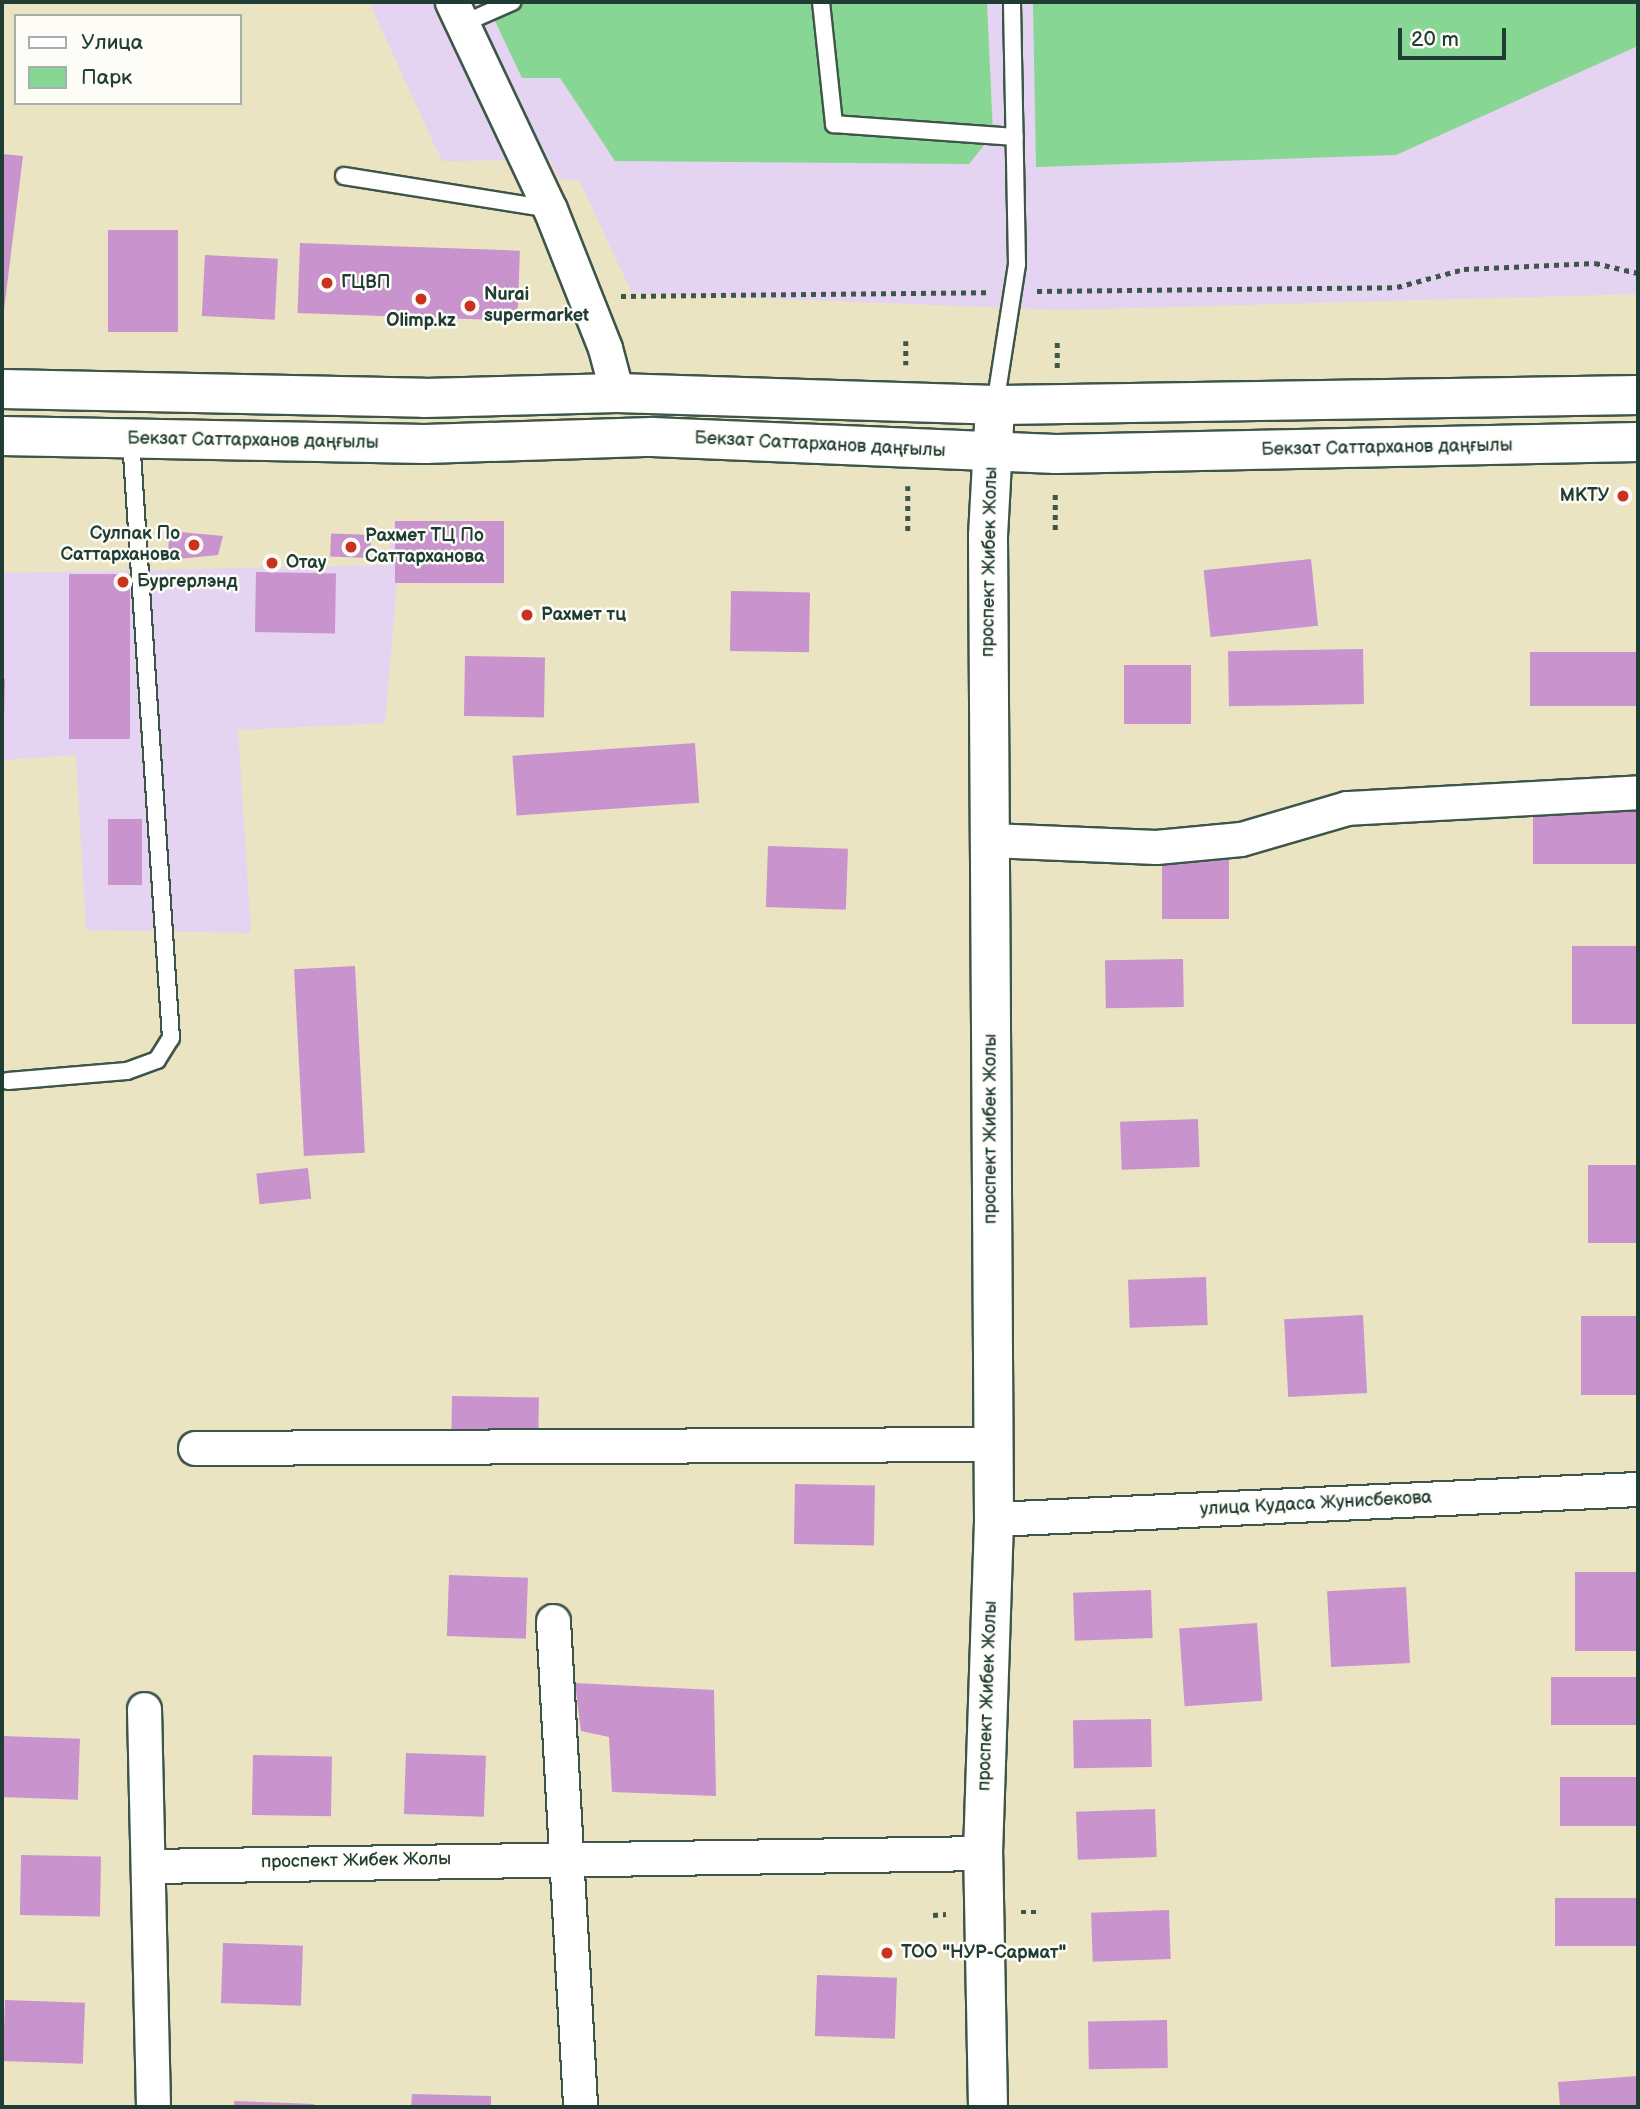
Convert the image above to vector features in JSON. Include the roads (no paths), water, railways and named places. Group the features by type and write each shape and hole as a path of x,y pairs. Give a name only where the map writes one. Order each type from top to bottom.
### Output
{"main road":[{"path":"2,389 425,398 617,393 995,405 1638,395"},
{"name":"проспект Жибек Жолы","path":"988,2107 983,1853 994,1519 990,840 992,453 995,405"},
{"name":"Бекзат Саттарханов даңғылы","path":"2,436 425,444 652,437 992,453 1148,454 1638,442"}],"street":[{"path":"457,13 550,209 617,393"},
{"path":"990,840 1156,847 1241,839 1348,808 1638,792"},
{"path":"195,1447 993,1444"},
{"name":"улица Кудаса Жунисбекова","path":"994,1519 1638,1489"},
{"path":"554,1621 580,2107"},
{"path":"144,1709 153,2107"},
{"name":"проспект Жибек Жолы","path":"148,1866 565,1856 983,1853"}],"lane":[{"path":"457,13 512,2"},
{"path":"821,2 834,124 1015,137"},
{"path":"995,405 1017,264 1012,2"},
{"path":"344,176 550,209"},
{"path":"8,1081 127,1072 157,1060 171,1038 131,438"}],"place":[{"name":"ГЦВП","path":"327,283"},
{"name":"Olimp.kz","path":"421,299"},
{"name":"Nurai supermarket","path":"470,306"},
{"name":"МКТУ","path":"1623,496"},
{"name":"Сулпак По Саттарханова","path":"194,545"},
{"name":"Рахмет ТЦ По Саттарханова","path":"351,547"},
{"name":"Отау","path":"272,563"},
{"name":"Бургерлэнд","path":"123,582"},
{"name":"Рахмет тц","path":"527,615"},
{"name":"ТОО \"НУР-Сармат\"","path":"887,1953"}]}
